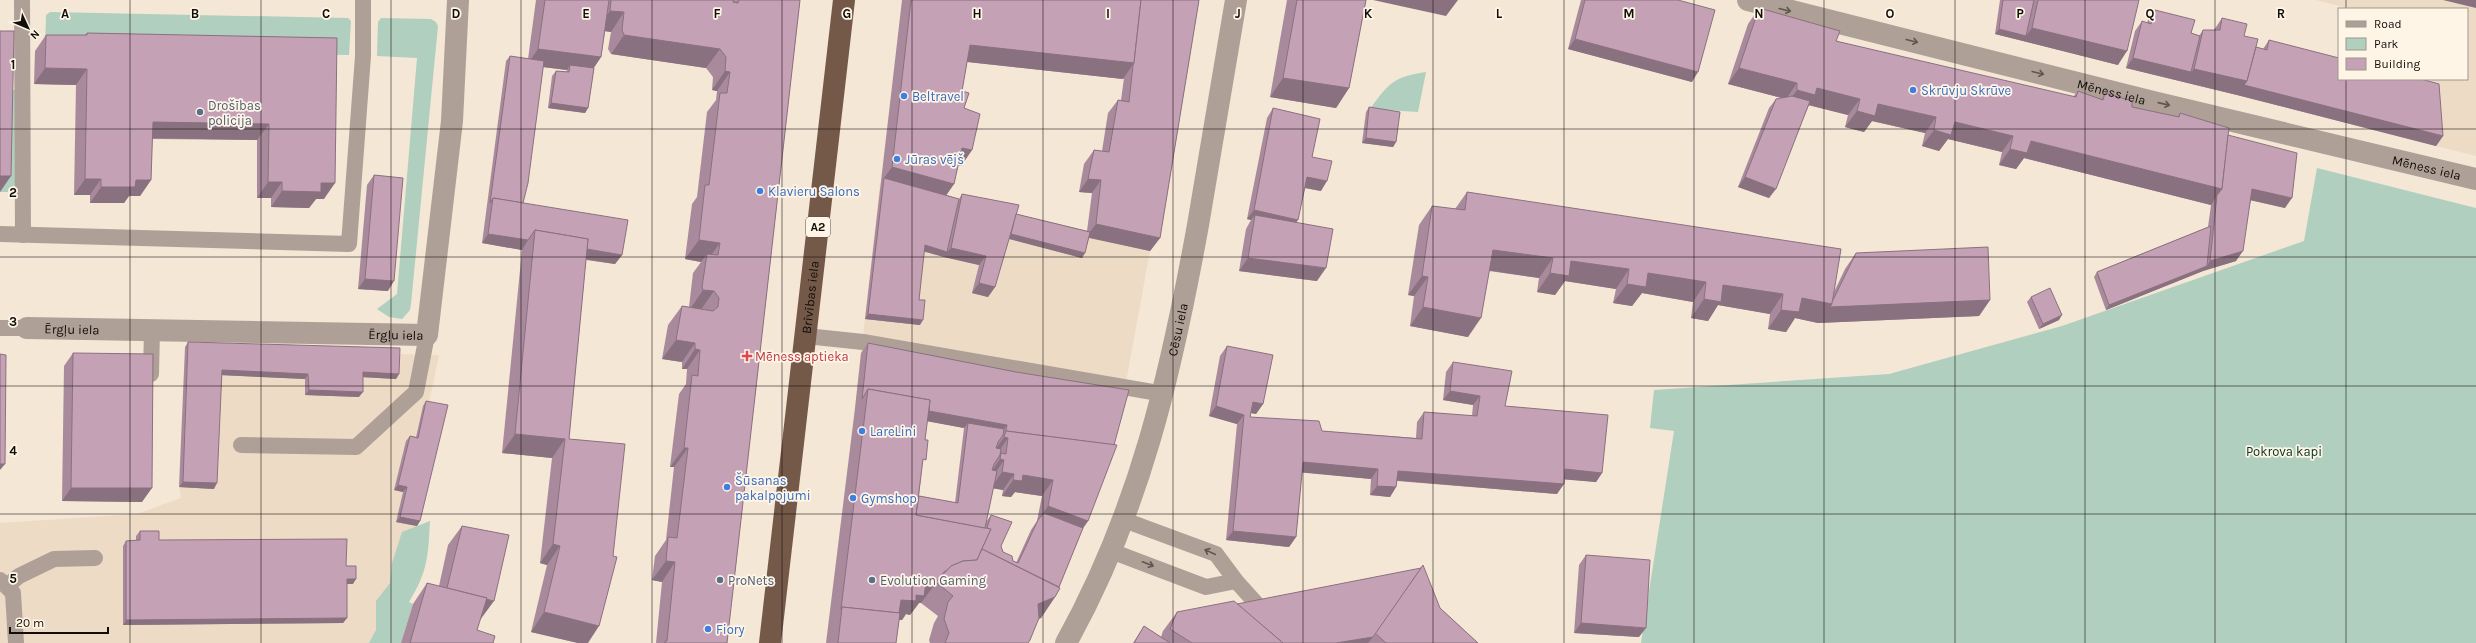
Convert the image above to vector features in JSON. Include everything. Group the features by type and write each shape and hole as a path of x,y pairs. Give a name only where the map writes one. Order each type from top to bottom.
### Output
{"highway":[{"name":"Brīvības iela","path":"770,643 844,0"}],"street":[{"name":"Ērgļu iela","path":"27,328 427,336 452,121 458,0"},
{"name":"Cēsu iela","path":"1066,643 1088,604 1124,520 1164,394 1178,335 1236,0"},
{"name":"Mēness iela","path":"1748,0 2153,102 2476,179"}],"lane":[{"path":"22,0 23,234"},
{"path":"0,234 349,244 363,56 363,0"},
{"path":"0,328 27,328"},
{"path":"151,393 152,330"},
{"path":"241,446 356,447 416,392 427,336"},
{"path":"806,336 862,342 1164,394"},
{"path":"1124,520 1216,554 1236,581 1264,612"},
{"path":"1111,551 1206,587 1236,581"},
{"path":"16,643 13,593 4,582 54,559 95,558"}],"shaded area":[{"path":"2316,0 2476,0 2476,156 2436,146 2432,93 2432,80 2468,80 2468,8 2347,8"},
{"path":"880,183 1086,237 1150,251 1125,388 1000,434 855,408"},
{"path":"396,354 439,355 428,407 423,407 414,443 394,490 403,492 396,522 417,526 380,643 0,643 0,523 137,514 181,498 179,487 213,488 218,375 305,379 305,395 359,397 360,377"}],"green space":[{"path":"50,12 348,18 351,21 349,55 45,51 46,15"},
{"path":"381,18 431,19 436,22 438,26 411,304 410,310 402,319 389,317 377,309 397,294 417,58 377,56 378,22"},
{"path":"1426,72 1418,112 1370,109 1387,87 1399,79"},
{"path":"2,90 16,90 17,183 8,192 0,192"},
{"name":"Pokrova kapi","path":"2317,168 2476,208 2476,643 1641,643 1674,431 1650,428 1654,390 1889,374 2062,326 2304,241"},
{"path":"430,521 426,563 420,581 409,602 413,604 401,643 369,643 376,630 376,601 390,583 392,563 402,532"}],"building":[{"path":"545,0 609,0 601,57 538,49"},
{"path":"611,0 733,0 733,2 738,3 739,0 800,0 727,643 665,643 665,641 667,641 675,562 666,561 668,537 677,538 688,448 684,448 692,375 698,376 700,350 695,349 695,343 676,340 682,306 713,311 718,307 719,298 714,291 703,290 702,287 707,254 718,255 720,243 699,240 705,185 709,185 720,93 727,93 730,72 725,71 726,57 720,49 624,35 622,30 624,12 610,11"},
{"path":"911,0 1141,0 1134,63 970,45 962,91 969,93 964,108 980,114 972,150 962,148 954,184 892,167"},
{"path":"1141,0 1199,0 1160,238 1096,224 1101,180 1088,179 1094,150 1109,152 1118,100 1129,102"},
{"path":"1297,0 1366,0 1349,88 1283,78"},
{"path":"1585,0 1678,0 1715,10 1698,72 1575,39"},
{"path":"2003,0 2034,0 2026,36 1999,29"},
{"path":"2038,0 2139,0 2127,51 2032,28"},
{"path":"1759,8 1840,31 1836,41 2076,97 2078,91 2103,100 2105,93 2132,101 2132,107 2179,117 2180,113 2229,128 2222,189 2031,141 2027,153 2010,149 2013,136 1955,122 1951,135 1934,130 1936,117 1878,104 1875,116 1857,111 1860,99 1817,88 1815,95 1797,90 1797,83 1739,68"},
{"path":"2155,10 2195,20 2191,33 2200,36 2191,72 2133,58 2142,21 2151,24"},
{"path":"2222,18 2247,24 2244,36 2258,39 2247,81 2194,69 2203,30 2220,30"},
{"path":"0,31 14,31 11,176 0,176"},
{"name":"Drošības policija","path":"87,33 337,38 335,183 321,183 321,192 282,191 282,182 268,182 269,124 153,122 151,180 136,180 135,187 101,187 101,179 85,179 87,69 45,68 46,35 87,35"},
{"path":"2269,40 2338,58 2338,80 2425,80 2439,84 2443,136 2244,85 2247,81 2256,47 2267,50"},
{"path":"510,56 544,61 528,183 523,203 493,198 490,203"},
{"path":"570,65 594,68 588,108 551,103 556,71 569,72"},
{"path":"1792,96 1810,101 1776,189 1745,177 1776,99"},
{"path":"1369,107 1400,112 1396,142 1366,138"},
{"path":"1273,108 1320,119 1312,157 1332,161 1327,181 1307,177 1298,220 1254,210"},
{"path":"2228,135 2297,153 2292,198 2252,189 2243,251 2210,261 2217,195 2222,189"},
{"path":"374,175 403,178 394,281 365,279"},
{"path":"884,178 959,199 947,252 925,245 919,300 925,300 923,320 868,314"},
{"path":"1467,192 1841,249 1832,304 1802,298 1799,312 1781,310 1783,294 1723,285 1721,302 1704,299 1706,282 1648,273 1646,287 1627,284 1629,269 1571,261 1569,276 1550,273 1553,258 1493,250 1481,318 1423,307 1428,277 1422,276 1432,206 1465,210"},
{"path":"962,194 1019,205 995,287 979,283 986,256 951,248"},
{"path":"493,198 628,220 622,255 587,249 588,239 535,230 528,240 488,234"},
{"path":"1016,214 1090,232 1085,253 1011,234"},
{"path":"1255,215 1333,229 1326,268 1248,258"},
{"path":"2211,226 2207,266 2109,305 2097,272"},
{"path":"535,230 588,239 569,439 625,444 613,556 617,557 599,626 544,612 560,546 553,544 565,439 515,434"},
{"path":"1988,247 1990,300 1830,307 1856,253"},
{"path":"2050,288 2062,315 2043,324 2031,297"},
{"path":"188,342 400,348 399,374 363,372 363,392 309,390 308,374 222,370 217,483 183,482"},
{"path":"868,343 1016,372 1129,390 1114,445 1006,431 1007,425 929,411 930,400 868,389 862,399"},
{"path":"1227,346 1273,355 1263,404 1253,402 1250,417 1319,421 1322,431 1422,439 1424,412 1477,416 1480,396 1450,391 1453,362 1512,371 1505,406 1608,415 1602,473 1565,469 1564,484 1398,471 1396,487 1377,486 1378,469 1303,462 1296,537 1233,531 1244,415 1216,406"},
{"path":"73,353 153,354 152,488 71,488"},
{"path":"0,354 6,355 5,464 0,464"},
{"path":"868,389 930,400 925,440 928,440 926,460 923,459 916,515 991,529 977,560 963,561 951,566 944,572 935,584 926,583 924,596 916,595 916,601 901,600 899,613 842,607 841,609"},
{"path":"426,401 448,405 420,521 400,517 407,487 398,485 410,436 418,438"},
{"path":"968,423 1004,429 1003,435 996,448 1001,449 1000,455 992,470 997,471 985,528 916,515 919,496 958,503"},
{"path":"1006,431 1117,445 1088,521 1048,506 1053,480 1023,475 1022,481 1013,480 1014,474 1002,472 1004,460 1000,459 1001,453 1006,454 1008,438 1004,437"},
{"path":"1044,513 1083,528 1059,587 982,549 981,551 991,529 987,528 991,515 1012,522 1001,546 1003,552 1012,556 1013,561 1018,563 1038,520"},
{"path":"462,526 509,535 494,601 447,588"},
{"path":"140,531 159,531 159,540 347,539 346,566 356,566 356,579 347,579 347,618 126,620 126,541 140,540"},
{"path":"982,549 1060,588 1055,597 1038,604 1039,618 1028,643 945,643 949,633 944,619 948,602 953,596 936,582 951,566 963,561 977,560"},
{"path":"1586,555 1650,560 1646,628 1581,623"},
{"path":"1423,565 1440,608 1478,643 1386,643 1375,633"},
{"path":"1421,568 1373,637 1336,643 1283,643 1237,604"},
{"path":"427,583 487,598 477,630 495,636 493,643 410,643"},
{"path":"1234,601 1283,643 1192,643 1170,629 1177,612"},
{"path":"842,607 900,613 896,643 838,643"},
{"path":"1144,626 1170,643 1134,643"}],"place":[{"name":"Skrūvju Skrūve","path":"1913,90"},
{"name":"Beltravel","path":"904,96"},
{"name":"Drošības policija","path":"200,112"},
{"name":"Jūras vējš","path":"897,159"},
{"name":"Klavieru Salons","path":"760,191"},
{"name":"Mēness aptieka","path":"747,356"},
{"name":"LareLini","path":"862,431"},
{"name":"Šūsanas pakalpojumi","path":"727,487"},
{"name":"Gymshop","path":"853,498"},
{"name":"ProNets","path":"720,580"},
{"name":"Evolution Gaming","path":"872,580"},
{"name":"Fiory","path":"708,629"}]}
